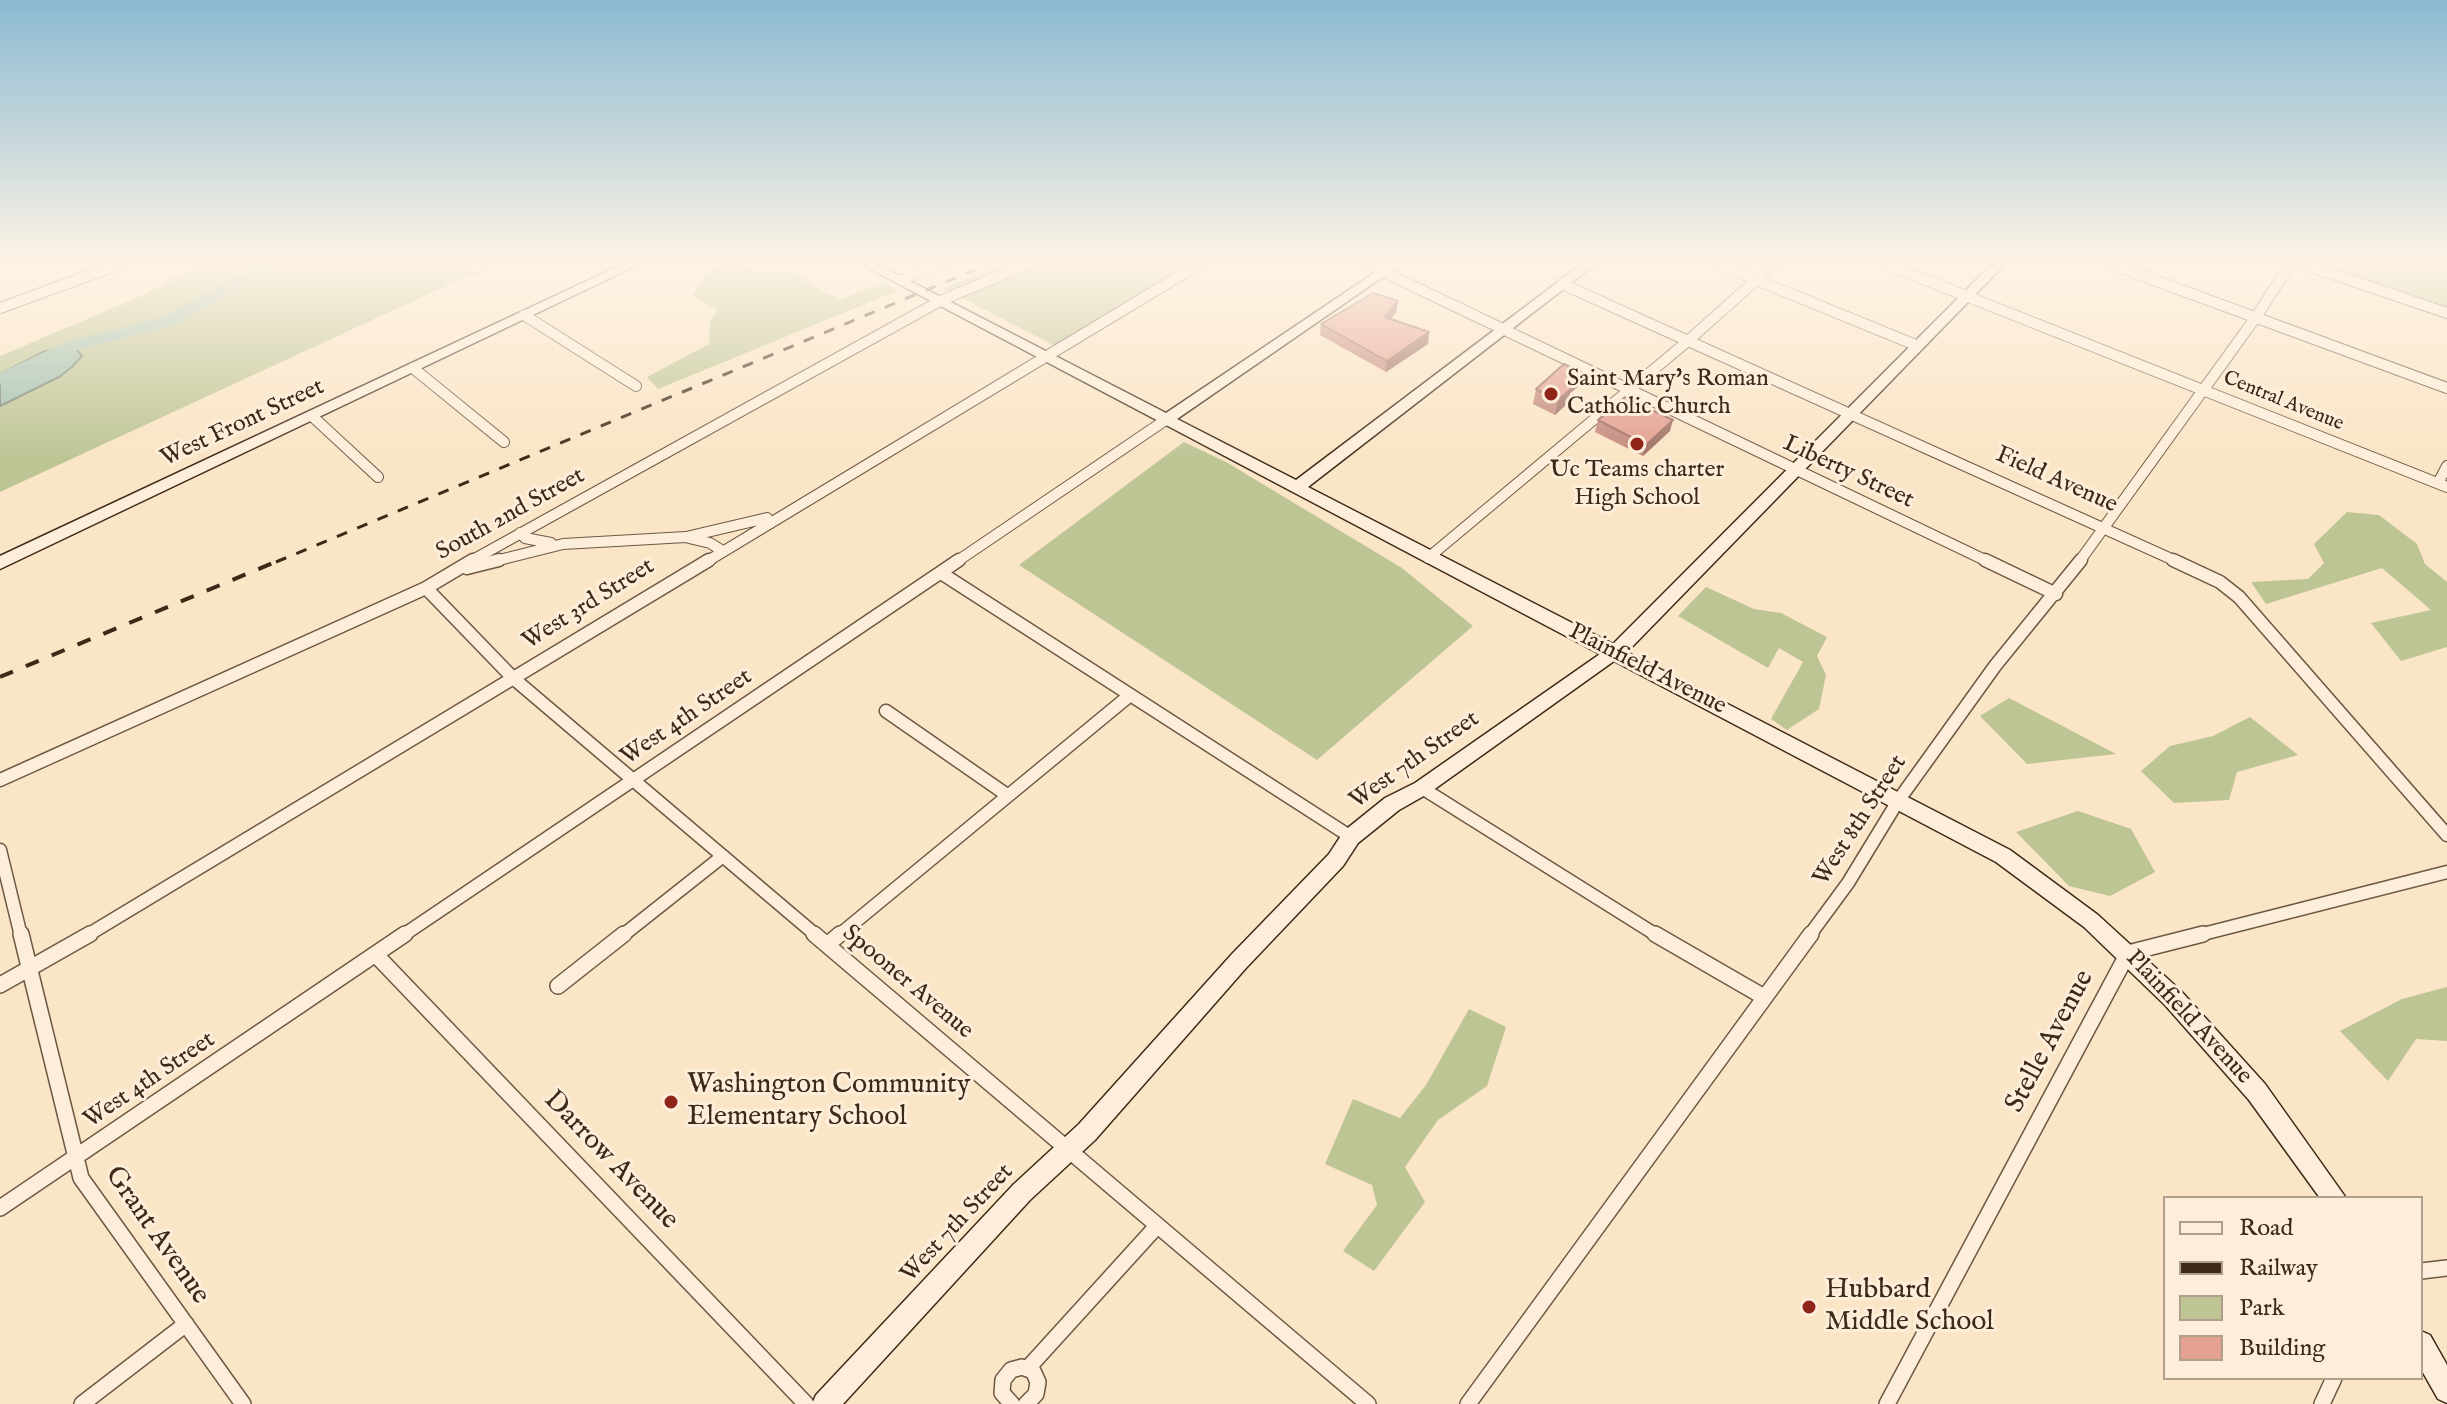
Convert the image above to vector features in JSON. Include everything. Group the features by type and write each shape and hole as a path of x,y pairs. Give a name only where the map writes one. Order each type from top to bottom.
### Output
{"street":[{"name":"West Front Street","path":"0,563 496,329"},
{"path":"545,329 636,386"},
{"name":"South 2nd Street","path":"0,780 426,588 890,329"},
{"name":"Plainfield Avenue","path":"993,329 2003,856 2128,953 2216,1043 2257,1092 2333,1196"},
{"name":"West 3rd Street","path":"0,985 30,970 776,516 1091,329"},
{"name":"West 4th Street","path":"0,1208 1300,329"},
{"name":"Liberty Street","path":"1502,329 2056,594"},
{"name":"Field Avenue","path":"1663,329 2104,527 2231,589 2447,835"},
{"path":"1428,558 1701,329"},
{"path":"1875,329 1918,346"},
{"name":"West 7th Street","path":"825,1404 1022,1192 1097,1121 1239,961 1336,860 1351,837 1392,804 1422,788 1613,652 1935,329"},
{"name":"Central Avenue","path":"2051,329 2442,485"},
{"name":"West 8th Street","path":"1468,1404 1848,883 1898,801 1995,666 2056,594 2248,329"},
{"path":"2287,329 2447,388"},
{"path":"1297,487 1505,330"},
{"path":"413,368 504,442"},
{"path":"312,416 378,477"},
{"path":"2442,485 2447,466"},
{"path":"520,533 535,541 563,544 686,537 776,516"},
{"path":"686,537 710,543 721,550"},
{"path":"452,572 563,544"},
{"path":"941,573 1351,837"},
{"name":"Spooner Avenue","path":"426,588 513,678 636,779 1368,1404"},
{"path":"827,945 1129,696"},
{"path":"886,711 1007,795"},
{"path":"1422,788 1661,938 1764,997"},
{"name":"Grant Avenue","path":"0,850 81,1178 243,1404"},
{"path":"558,986 723,856"},
{"path":"2128,953 2447,872"},
{"name":"Stelle Avenue","path":"1887,1404 2128,953"},
{"name":"Darrow Avenue","path":"376,955 806,1404"},
{"path":"1012,1404 1002,1393 1003,1380 1011,1370 1028,1368 1157,1226"},
{"path":"2423,1271 2447,1268"},
{"path":"82,1404 186,1324"},
{"path":"2423,1348 2447,1390"},
{"path":"1026,1404 1038,1388 1036,1376 1028,1368"},
{"path":"2322,1404 2333,1380"}],"green space":[{"path":"65,329 354,329 0,492 0,356"},
{"path":"710,329 805,329 658,389 647,377 709,344"},
{"path":"1021,329 1091,329 1059,348"},
{"path":"1184,442 1226,462 1402,568 1473,626 1317,760 1019,565"},
{"path":"2347,512 2379,515 2417,544 2425,564 2447,582 2447,647 2401,661 2371,623 2431,610 2382,568 2266,604 2251,582 2308,579 2324,563 2314,544"},
{"path":"1706,587 1754,609 1781,613 1827,637 1817,656 1826,675 1819,709 1787,730 1771,719 1803,662 1779,648 1768,668 1678,616"},
{"path":"2009,698 2116,754 2027,764 1980,716"},
{"path":"2250,717 2298,755 2237,772 2229,800 2174,803 2141,771 2170,746 2213,736"},
{"path":"2078,811 2131,829 2155,872 2110,896 2069,886 2016,832"},
{"path":"2447,987 2447,1041 2416,1039 2388,1081 2340,1031 2402,999"},
{"path":"1469,1009 1506,1027 1487,1086 1438,1120 1405,1167 1425,1202 1374,1271 1343,1251 1377,1205 1372,1185 1325,1164 1353,1099 1400,1118 1426,1085"}],"shaded area":[{"path":"77,350 82,356 72,367 59,377 0,406 0,374 45,351"}],"building":[{"path":"1329,329 1419,329 1429,332 1387,361"},
{"path":"1564,364 1581,372 1565,385 1572,388 1558,400 1536,389"},
{"path":"1625,397 1673,420 1646,445 1598,420"}],"waterway":[{"path":"0,380 72,346 140,329"}],"railway":[{"path":"276,562 834,329"},
{"path":"0,677 280,560"}],"place":[{"name":"Saint Mary's Roman Catholic Church","path":"1551,394"},
{"name":"Uc Teams charter High School","path":"1637,444"},
{"name":"Washington Community Elementary School","path":"671,1102"},
{"name":"Hubbard Middle School","path":"1809,1307"}]}
